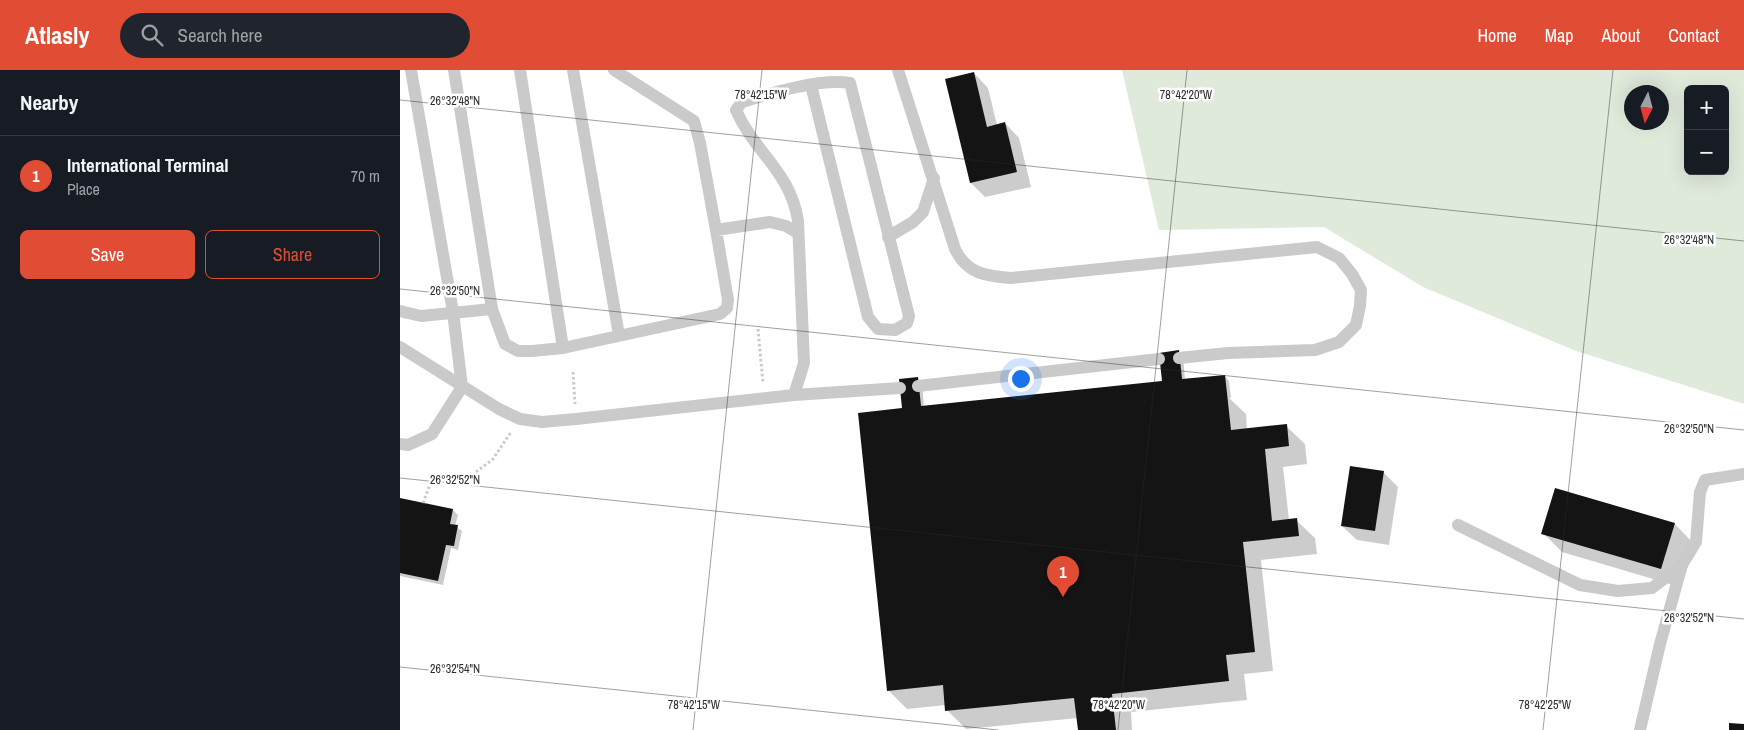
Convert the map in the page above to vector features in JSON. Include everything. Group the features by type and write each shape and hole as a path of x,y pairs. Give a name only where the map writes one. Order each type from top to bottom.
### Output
{"lane":[{"path":"400,444 408,445 432,434 462,387 453,312 411,70"},
{"path":"454,70 492,309 504,344 518,351 563,348 720,314 728,308 716,230 700,143 694,121 614,70"},
{"path":"520,70 563,348"},
{"path":"573,70 619,335"},
{"path":"898,70 934,178 955,249 961,261 973,270 990,277 1011,278 1317,247 1339,258 1352,274 1361,290 1356,325 1339,342 1315,350 1228,353 1179,358"},
{"path":"794,395 804,363 796,206 782,176 743,126 736,110 742,102 811,85 840,81 850,83 909,316 906,323 895,330 878,329 868,317 811,85"},
{"path":"888,237 913,222 923,212 934,178"},
{"path":"716,230 770,222 786,226 798,233"},
{"path":"400,311 421,316 492,309"},
{"path":"400,347 499,409 520,419 542,422 794,395 900,388"},
{"path":"918,386 1159,360"},
{"path":"1640,730 1660,644 1682,565 1696,542 1700,492 1706,480 1744,474"},
{"path":"1458,525 1580,586 1618,591 1652,588 1682,565"}],"path":[{"path":"758,328 764,399"},
{"path":"573,372 576,419"},
{"path":"423,503 432,482 467,479 493,459 520,419"}],"green space":[{"path":"1122,70 1744,70 1744,404 1576,351 1423,287 1324,227 1159,230"}],"building":[{"path":"974,72 987,127 1005,122 1017,172 970,183 945,79"},
{"path":"1179,350 1182,379 1225,375 1231,430 1287,424 1289,446 1265,449 1272,521 1297,518 1299,536 1243,542 1255,652 1226,655 1229,681 1112,694 1116,730 1078,730 1074,698 945,711 943,685 887,691 858,413 902,408 899,379 918,377 921,406 1162,381 1159,353"},
{"path":"1350,466 1384,471 1375,531 1341,526"},
{"path":"1555,488 1675,523 1661,569 1541,534"},
{"path":"400,498 453,509 450,524 458,525 454,546 446,545 438,581 400,573"},
{"path":"1729,723 1744,724 1744,730 1729,730"}],"place":[{"name":"International Terminal","path":"1063,597"}]}
